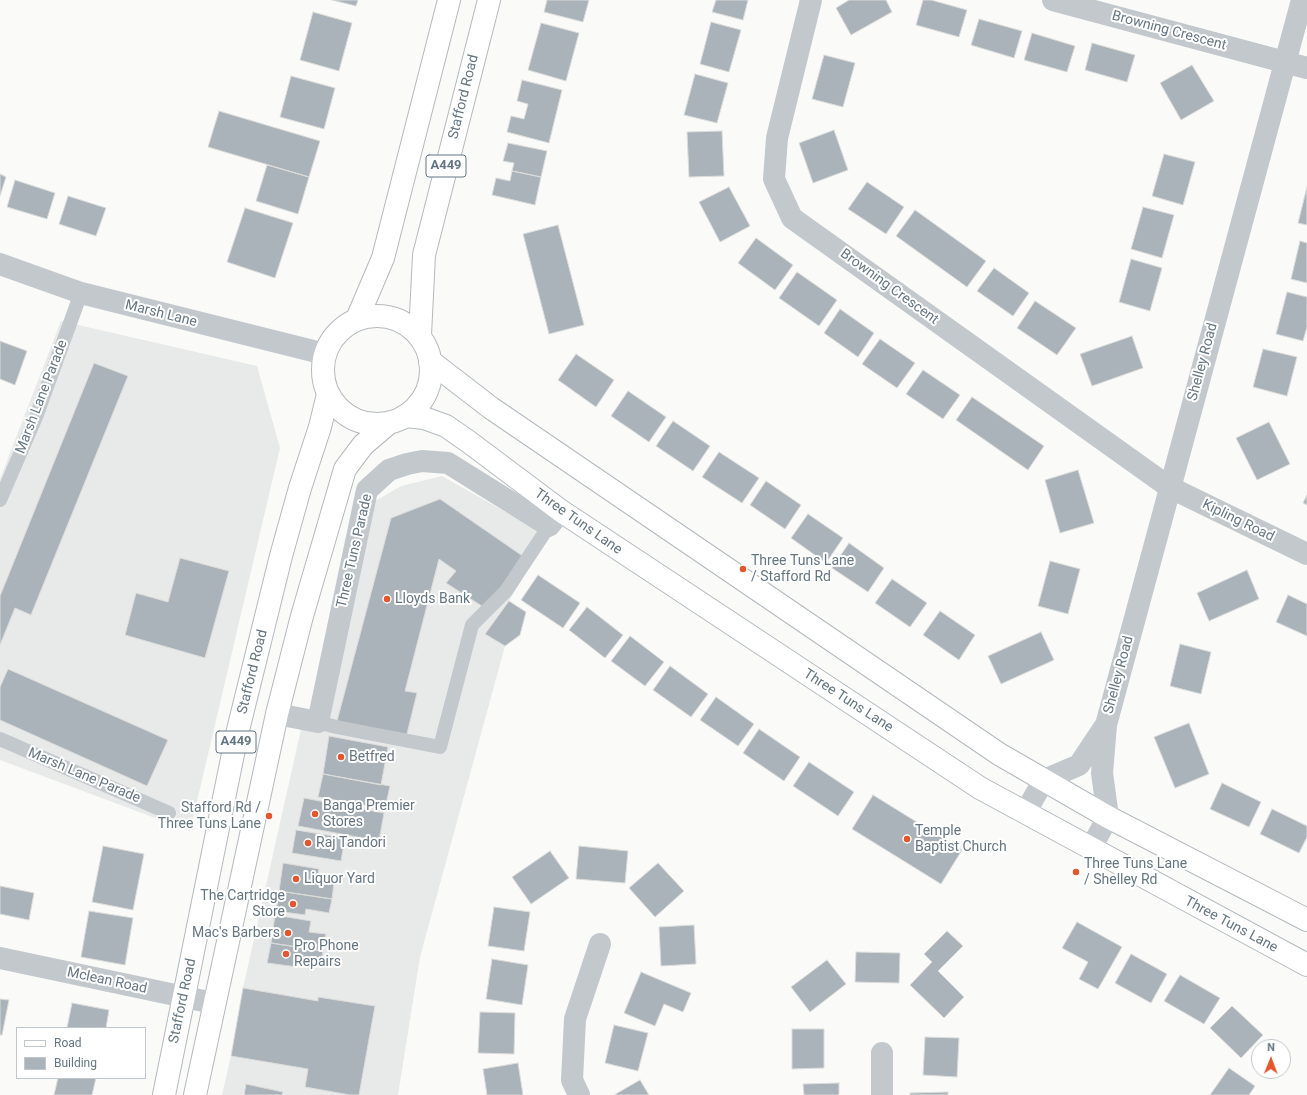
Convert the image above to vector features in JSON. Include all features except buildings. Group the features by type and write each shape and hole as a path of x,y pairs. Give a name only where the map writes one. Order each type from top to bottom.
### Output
{"main road":[{"name":"A449","path":"356,319 383,258 449,0"},
{"name":"Stafford Road","path":"420,335 424,255 489,0"},
{"name":"A449","path":"194,1095 277,714 302,616 345,469 363,446 418,404 426,389 430,375 430,361 426,346 420,335 411,326 388,317 376,316 356,319 341,329 333,339 325,354 323,380 328,394 339,409 353,420 370,423 397,419"},
{"path":"430,361 491,408 999,754 1108,817 1307,920"},
{"name":"Stafford Road","path":"164,1095 238,734 281,556 300,488 320,427 328,394"},
{"name":"Three Tuns Lane","path":"397,419 424,418 446,426 469,442 555,519 980,788 1307,965"}],"street":[{"name":"Browning Crescent","path":"811,0 777,138 774,179 792,218 1170,488"},
{"name":"Browning Crescent","path":"1053,0 1307,68"},
{"name":"Shelley Road","path":"1108,817 1102,773 1106,725 1302,0"},
{"name":"Marsh Lane","path":"0,264 80,294 325,354"},
{"name":"Three Tuns Parade","path":"318,722 367,490 389,470 422,461 448,463 555,519"},
{"name":"Kipling Road","path":"1170,488 1307,554"},
{"path":"277,714 318,722"},
{"name":"Shelley Road","path":"1044,780 1079,765 1106,725"},
{"path":"1025,813 1044,780"},
{"path":"1091,848 1108,817"},
{"path":"579,1095 572,1080 575,1019 600,944"},
{"name":"Mclean Road","path":"0,958 213,1003"},
{"path":"882,1053 882,1095"}],"lane":[{"name":"Marsh Lane Parade","path":"0,500 36,417 80,294"},
{"path":"318,722 440,748 472,625 506,591 555,519"},
{"name":"Marsh Lane Parade","path":"0,739 169,813"}],"shaded area":[{"path":"61,321 257,366 280,448 190,831 0,760 0,479"},
{"path":"442,476 548,536 509,601 485,634 505,646 420,957 398,1095 222,1095 231,1056 243,988 304,716 312,715 370,504 401,486"}],"place":[{"name":"Three Tuns Lane / Stafford Rd","path":"743,569"},
{"name":"Lloyds Bank","path":"387,599"},
{"name":"Betfred","path":"341,757"},
{"name":"Banga Premier Stores","path":"315,814"},
{"name":"Stafford Rd / Three Tuns Lane","path":"269,816"},
{"name":"Temple Baptist Church","path":"907,839"},
{"name":"Raj Tandori","path":"308,843"},
{"name":"Three Tuns Lane / Shelley Rd","path":"1076,872"},
{"name":"Liquor Yard","path":"296,879"},
{"name":"The Cartridge Store","path":"293,904"},
{"name":"Mac's Barbers","path":"288,933"},
{"name":"Pro Phone Repairs","path":"286,954"}]}
